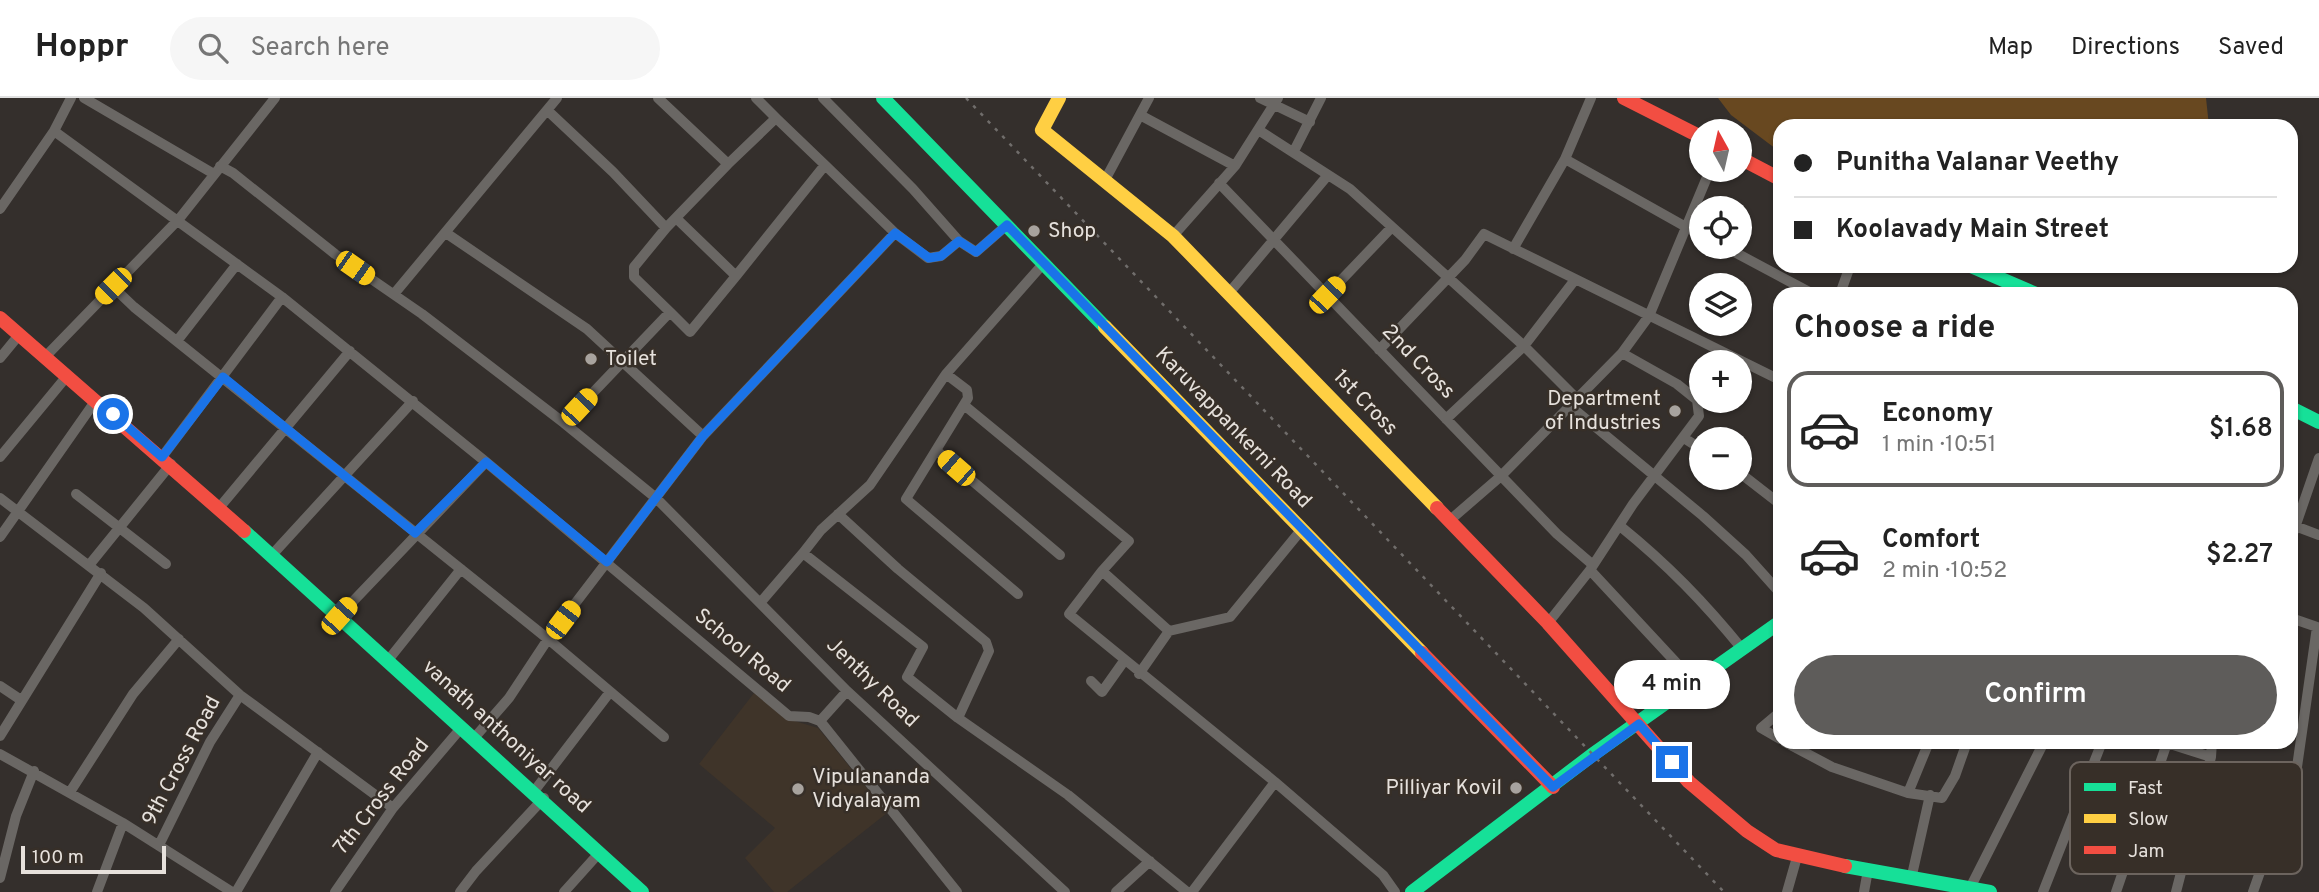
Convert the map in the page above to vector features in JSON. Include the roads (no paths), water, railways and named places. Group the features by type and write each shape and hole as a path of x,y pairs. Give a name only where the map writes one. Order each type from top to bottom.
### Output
{"street":[{"path":"0,209 54,131 71,98"},
{"name":"Jenthy Road","path":"84,98 217,170 394,295 564,423 656,498 847,691 1065,892"},
{"path":"45,357 179,219 275,98"},
{"path":"394,295 557,98"},
{"path":"658,98 728,163"},
{"path":"756,98 895,233 929,258 941,256 959,241"},
{"path":"823,98 913,188 959,241 976,252 1007,225"},
{"name":"Karuvappankerni Road","path":"883,98 1553,787"},
{"name":"1st Cross","path":"1059,98 1042,130 1173,236 1548,623 1689,782 1746,831 1776,850 1797,856 1868,870 1912,875 1937,887 1970,888 1990,892"},
{"path":"1105,180 1149,98"},
{"path":"1260,98 1276,101 1310,122"},
{"path":"1294,151 1321,98"},
{"path":"1513,249 1565,159 1591,98"},
{"path":"1624,98 1689,131"},
{"path":"1173,236 1235,166 1276,101"},
{"path":"547,110 571,136 613,172 666,228"},
{"path":"1140,115 1235,166"},
{"path":"776,118 728,163 666,228 635,267 634,277 690,332 825,165"},
{"name":"School Road","path":"54,131 179,219 413,401 789,716 809,717 820,721"},
{"path":"1259,131 1350,189 1524,346 1572,402 1746,555 1773,585"},
{"path":"1565,159 1687,225"},
{"path":"1752,164 1773,175"},
{"path":"1229,293 1328,175"},
{"path":"1449,521 1501,476 1622,353 1649,316 1705,182"},
{"name":"2nd Cross","path":"1219,183 1557,534 1592,567 1695,683"},
{"path":"676,218 736,276"},
{"path":"1327,295 1392,227"},
{"path":"446,233 587,329 703,436"},
{"path":"475,737 509,698 548,639 703,436 895,233"},
{"path":"1379,350 1484,234 1574,281 1773,377"},
{"path":"1747,259 1773,273"},
{"path":"177,341 237,264"},
{"path":"760,603 821,530 870,485 946,374 1043,264"},
{"path":"1774,273 1800,287"},
{"path":"1987,273 2020,287"},
{"path":"1446,419 1524,346 1574,281"},
{"path":"113,286 177,341 548,639 664,737"},
{"path":"90,565 282,297"},
{"path":"564,423 670,312"},
{"name":"vanath anthoniyar road","path":"0,318 389,659 539,794 642,892"},
{"path":"0,358 19,335"},
{"path":"219,508 350,351"},
{"path":"1548,623 1592,567 1699,416 1697,400 1677,384 1622,353"},
{"path":"946,374 967,390 968,398 906,499 1018,593"},
{"path":"0,457 67,376"},
{"path":"0,537 96,400"},
{"path":"271,556 413,401"},
{"path":"964,405 1129,541 1069,614 1139,674 1275,782 1383,875 1395,892"},
{"path":"2298,412 2319,422"},
{"path":"1684,438 1689,441"},
{"path":"937,452 1060,555"},
{"path":"2298,518 2319,458"},
{"path":"339,616 415,533 486,462"},
{"path":"1752,482 1773,499"},
{"path":"76,494 166,564"},
{"path":"0,498 101,573 240,695 393,808"},
{"path":"838,514 898,569 986,642 989,651 958,718"},
{"path":"1620,526 1668,565 1706,604 1742,650"},
{"path":"2298,527 2319,536"},
{"path":"1139,674 1169,631 1230,617 1302,529"},
{"path":"803,553 923,647 907,677 958,718 1069,795 1187,892"},
{"path":"389,659 461,569"},
{"path":"1102,571 1169,631"},
{"path":"0,736 101,573"},
{"path":"2298,620 2317,627 2298,762"},
{"path":"1412,892 1773,627"},
{"path":"70,792 133,694 179,639"},
{"path":"1091,681 1102,692 1124,661"},
{"path":"0,686 21,700"},
{"path":"847,691 820,721 957,892"},
{"path":"460,892 539,794 610,692"},
{"name":"9th Cross Road","path":"159,845 210,742 240,695"},
{"path":"1773,718 1761,728 1773,735"},
{"name":"7th Cross Road","path":"335,892 393,808 463,727"},
{"path":"1798,749 1832,767 1908,793 1942,798 1955,776 1965,749"},
{"path":"1908,793 1927,749"},
{"path":"1970,888 2040,749"},
{"path":"2186,749 2211,757"},
{"path":"2210,762 2212,749"},
{"path":"0,754 123,823 199,874 234,892 318,752"},
{"path":"0,878 16,816 34,771"},
{"path":"1192,892 1275,782"},
{"path":"1912,875 1930,795"},
{"path":"97,892 123,823"},
{"path":"2043,892 2070,823"},
{"path":"564,892 600,852"},
{"path":"1787,892 1797,856"},
{"path":"1116,892 1150,861"},
{"path":"1864,892 1868,870"},
{"path":"2116,892 2122,874"},
{"path":"2176,892 2181,874"},
{"path":"2253,892 2259,874"}],"railway":[{"path":"966,98 1724,892"}],"place":[{"name":"Shop","path":"1034,231"},
{"name":"Toilet","path":"591,359"},
{"name":"Department of Industries","path":"1675,411"},
{"name":"Pilliyar Kovil","path":"1516,788"},
{"name":"Vipulananda Vidyalayam","path":"798,789"}]}
